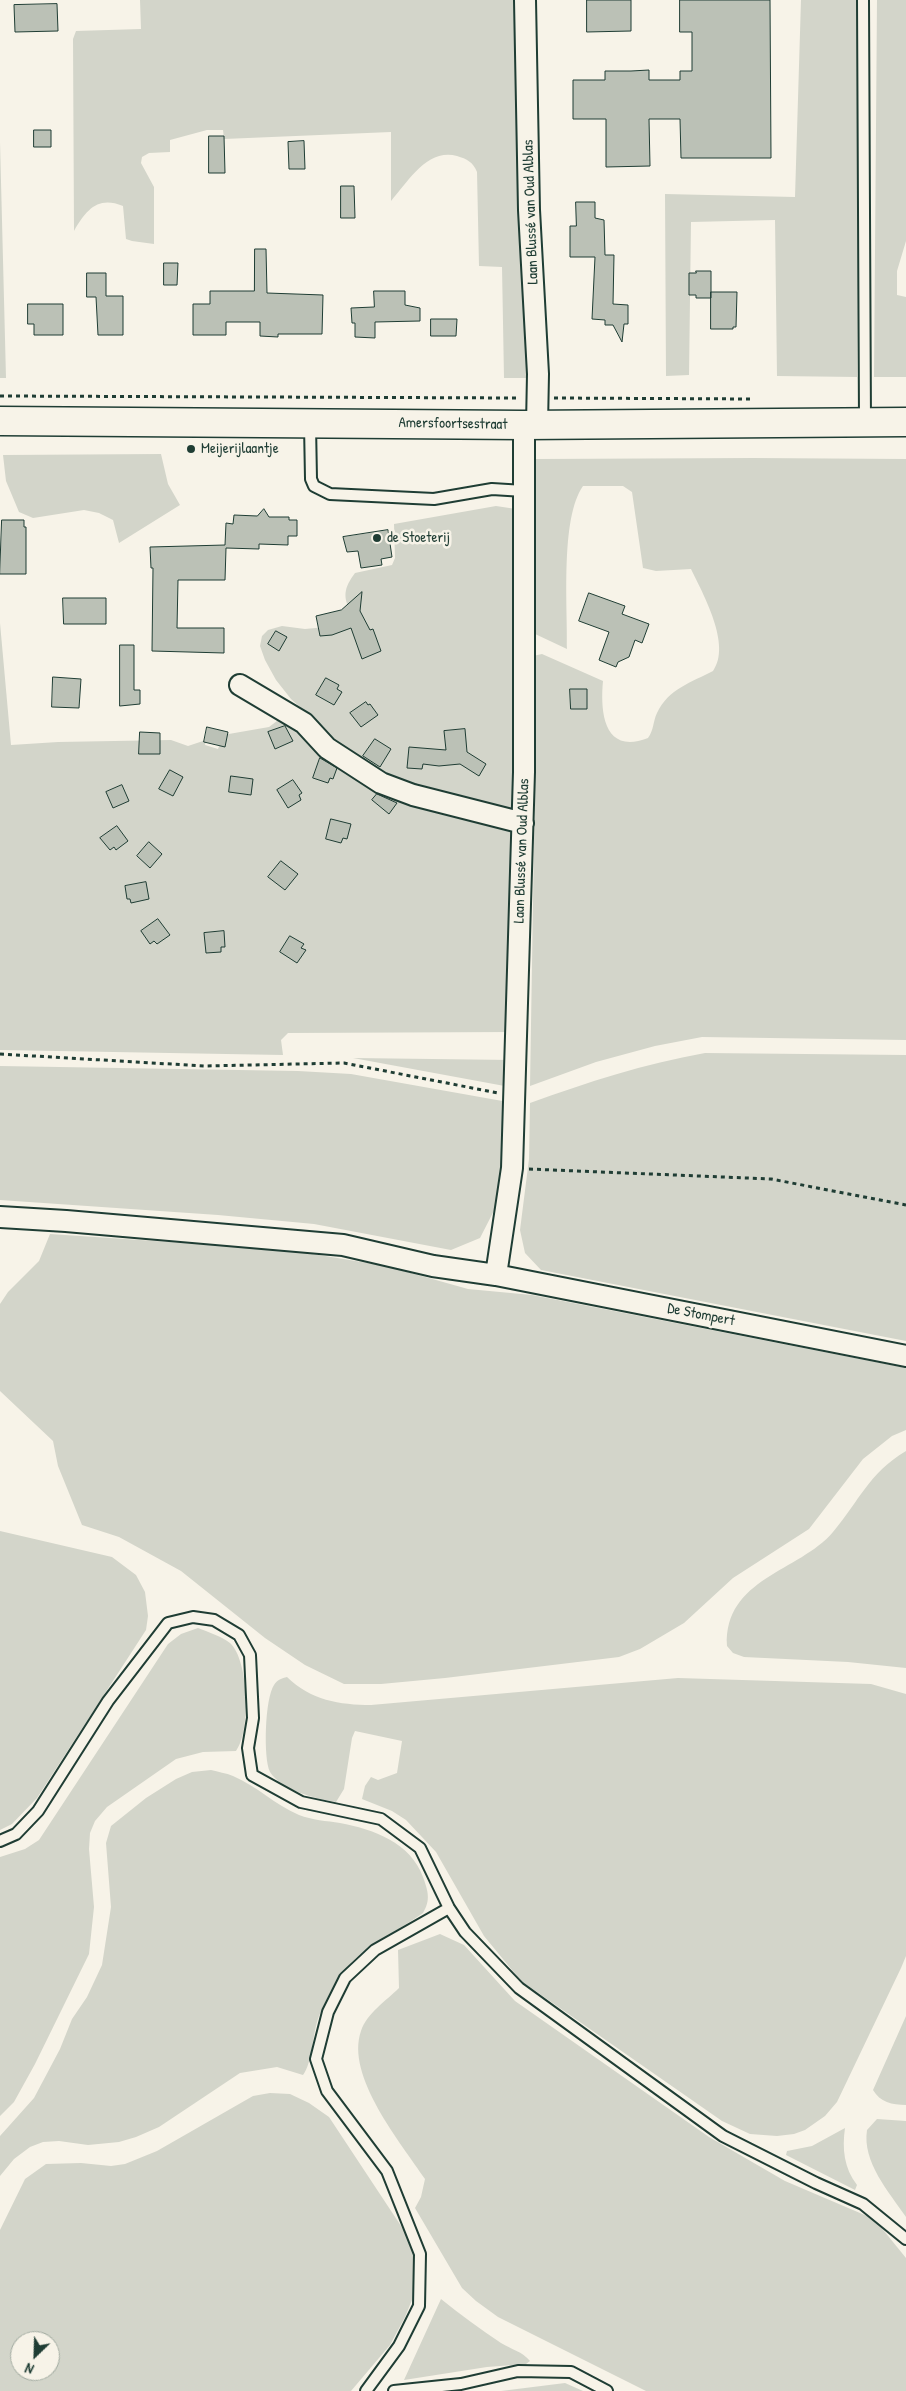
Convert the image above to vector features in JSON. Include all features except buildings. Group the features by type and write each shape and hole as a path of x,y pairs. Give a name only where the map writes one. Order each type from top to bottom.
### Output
{"main road":[{"name":"Amersfoortsestraat","path":"0,421 531,425 906,422"}],"street":[{"name":"Laan Blussé van Oud Alblas","path":"496,1275 512,1168 523,823 524,491 531,425 538,398 529,210 525,0"},
{"path":"240,685 304,723 328,748 380,783 413,795 523,823"},
{"name":"De Stompert","path":"0,1217 343,1245 433,1266 496,1275 906,1356"}],"lane":[{"path":"863,0 865,421"},
{"path":"310,422 311,479 314,486 330,494 434,499 492,489 524,491"},
{"path":"0,1841 16,1834 38,1811 108,1701 168,1623 193,1617 214,1620 239,1635 250,1655 253,1718 248,1748 252,1775 301,1802 381,1819 420,1848 449,1908 465,1932 520,1988 723,2136 863,2204 906,2239"},
{"path":"366,2391 399,2346 419,2306 420,2254 387,2171 327,2091 316,2059 328,2012 345,1978 375,1950 449,1908"},
{"path":"394,2391 461,2384 518,2371 571,2372 607,2391"}],"path":[{"name":"Amersfoortsestraat","path":"0,396 757,399"},
{"path":"0,1054 204,1066 344,1063 513,1096"},
{"path":"512,1168 771,1179 906,1205"}],"shaded area":[{"path":"140,0 521,0 530,378 504,378 502,267 479,266 477,172 474,166 464,158 457,156 446,155 436,157 419,168 391,201 391,132 224,139 223,130 207,130 170,140 170,152 149,153 142,157 141,163 154,187 154,244 126,239 123,206 114,203 94,206 84,216 74,231 73,39 76,31 141,29"},
{"path":"801,0 861,0 857,377 777,376 775,220 691,222 689,375 666,376 665,194 795,197"},
{"path":"877,0 906,0 906,241 897,271 897,295 906,297 906,377 874,377"},
{"path":"0,142 6,378 0,378"},
{"path":"161,454 168,484 180,505 119,543 113,520 99,513 84,510 33,518 19,512 6,481 3,455"},
{"path":"536,459 906,459 906,1040 702,1037 655,1046 596,1062 530,1086 535,779 533,656 542,654 603,681 604,718 608,728 614,736 622,741 633,742 648,738 657,713 667,698 681,687 713,671 718,660 719,648 714,620 691,569 656,571 643,568 632,492 623,486 583,486 576,501 568,541 566,588 567,649 533,633"},
{"path":"496,506 516,509 516,812 410,788 337,747 311,717 291,699 276,680 260,646 262,636 268,630 282,626 305,629 326,627 352,614 346,598 348,583 355,573 392,565 395,558 394,524"},
{"path":"0,623 11,745 58,742 171,740 188,746 206,740 205,745 218,749 223,735 269,727 277,721 286,722 340,766 516,825 513,1032 288,1033 281,1040 283,1055 0,1050"},
{"path":"705,1053 906,1055 906,1341 541,1270 525,1253 520,1230 529,1159 530,1103 616,1074 660,1062"},
{"path":"353,1058 512,1060 510,1087"},
{"path":"0,1066 298,1071 351,1074 508,1102 503,1193 480,1238 451,1250 314,1224 218,1215 0,1200"},
{"path":"50,1234 275,1249 313,1254 386,1266 468,1289 532,1295 906,1368 906,1430 892,1436 863,1459 809,1529 733,1578 684,1623 640,1649 619,1657 445,1678 381,1684 344,1684 305,1665 265,1638 181,1571 119,1537 82,1525 58,1466 53,1441 0,1391 0,1304 8,1292 39,1261"},
{"path":"906,1451 906,1668 848,1662 744,1657 733,1653 727,1646 729,1623 738,1605 750,1591 766,1578 819,1546 833,1532 873,1478"},
{"path":"0,1531 112,1557 136,1575 145,1592 148,1616 146,1630 37,1798 12,1824 0,1830"},
{"path":"198,1628 230,1643 241,1664 246,1696 246,1713 241,1742 236,1751 203,1752 176,1759 107,1807 95,1821 90,1833 89,1849 94,1907 89,1954 35,2064 14,2102 0,2116 0,1857 25,1849 39,1840 168,1644 181,1634"},
{"path":"287,1677 305,1691 326,1700 359,1705 678,1678 871,1684 906,1694 906,1956 837,2102 825,2116 805,2130 794,2134 777,2136 750,2134 722,2121 521,1981 484,1936 436,1852 406,1820 392,1811 362,1799 365,1786 371,1777 378,1780 397,1773 402,1741 355,1731 352,1738 344,1789 336,1802 319,1799 290,1789 270,1772 266,1754 269,1702 275,1683"},
{"path":"211,1770 242,1780 299,1815 365,1829 400,1847 410,1855 423,1877 428,1900 426,1908 423,1913 364,1952 344,1971 330,1993 319,2016 309,2063 303,2075 277,2067 240,2073 159,2127 136,2137 119,2142 88,2145 59,2141 43,2142 30,2147 14,2159 0,2176 0,2136 34,2098 60,2049 72,2019 87,1997 102,1965 111,1907 106,1843 111,1826 146,1798 176,1779 192,1772"},
{"path":"440,1934 464,1945 515,2001 709,2137 785,2181 867,2216 880,2226 906,2258 906,2391 646,2391 498,2317 462,2288 415,2208 421,2197 425,2179 378,2108 361,2068 358,2049 361,2031 368,2019 399,1988 398,1950"},
{"path":"906,2016 906,2105 887,2102 873,2090"},
{"path":"270,2093 290,2094 309,2103 329,2117 405,2232 416,2254 419,2268 414,2295 390,2345 351,2391 0,2391 0,2230 25,2179 46,2164 81,2163 111,2166 125,2164 157,2151 253,2096"},
{"path":"877,2119 906,2121 906,2217 878,2176 869,2154 867,2130"},
{"path":"845,2128 845,2158 849,2172 857,2185 855,2190 786,2155 787,2151 812,2146"},
{"path":"441,2299 501,2343 524,2355 530,2361 526,2364 487,2367 404,2380"},
{"path":"565,2383 583,2391 501,2391"}],"place":[{"name":"Meijerijlaantje","path":"191,449"},
{"name":"de Stoeterij","path":"377,538"}]}
